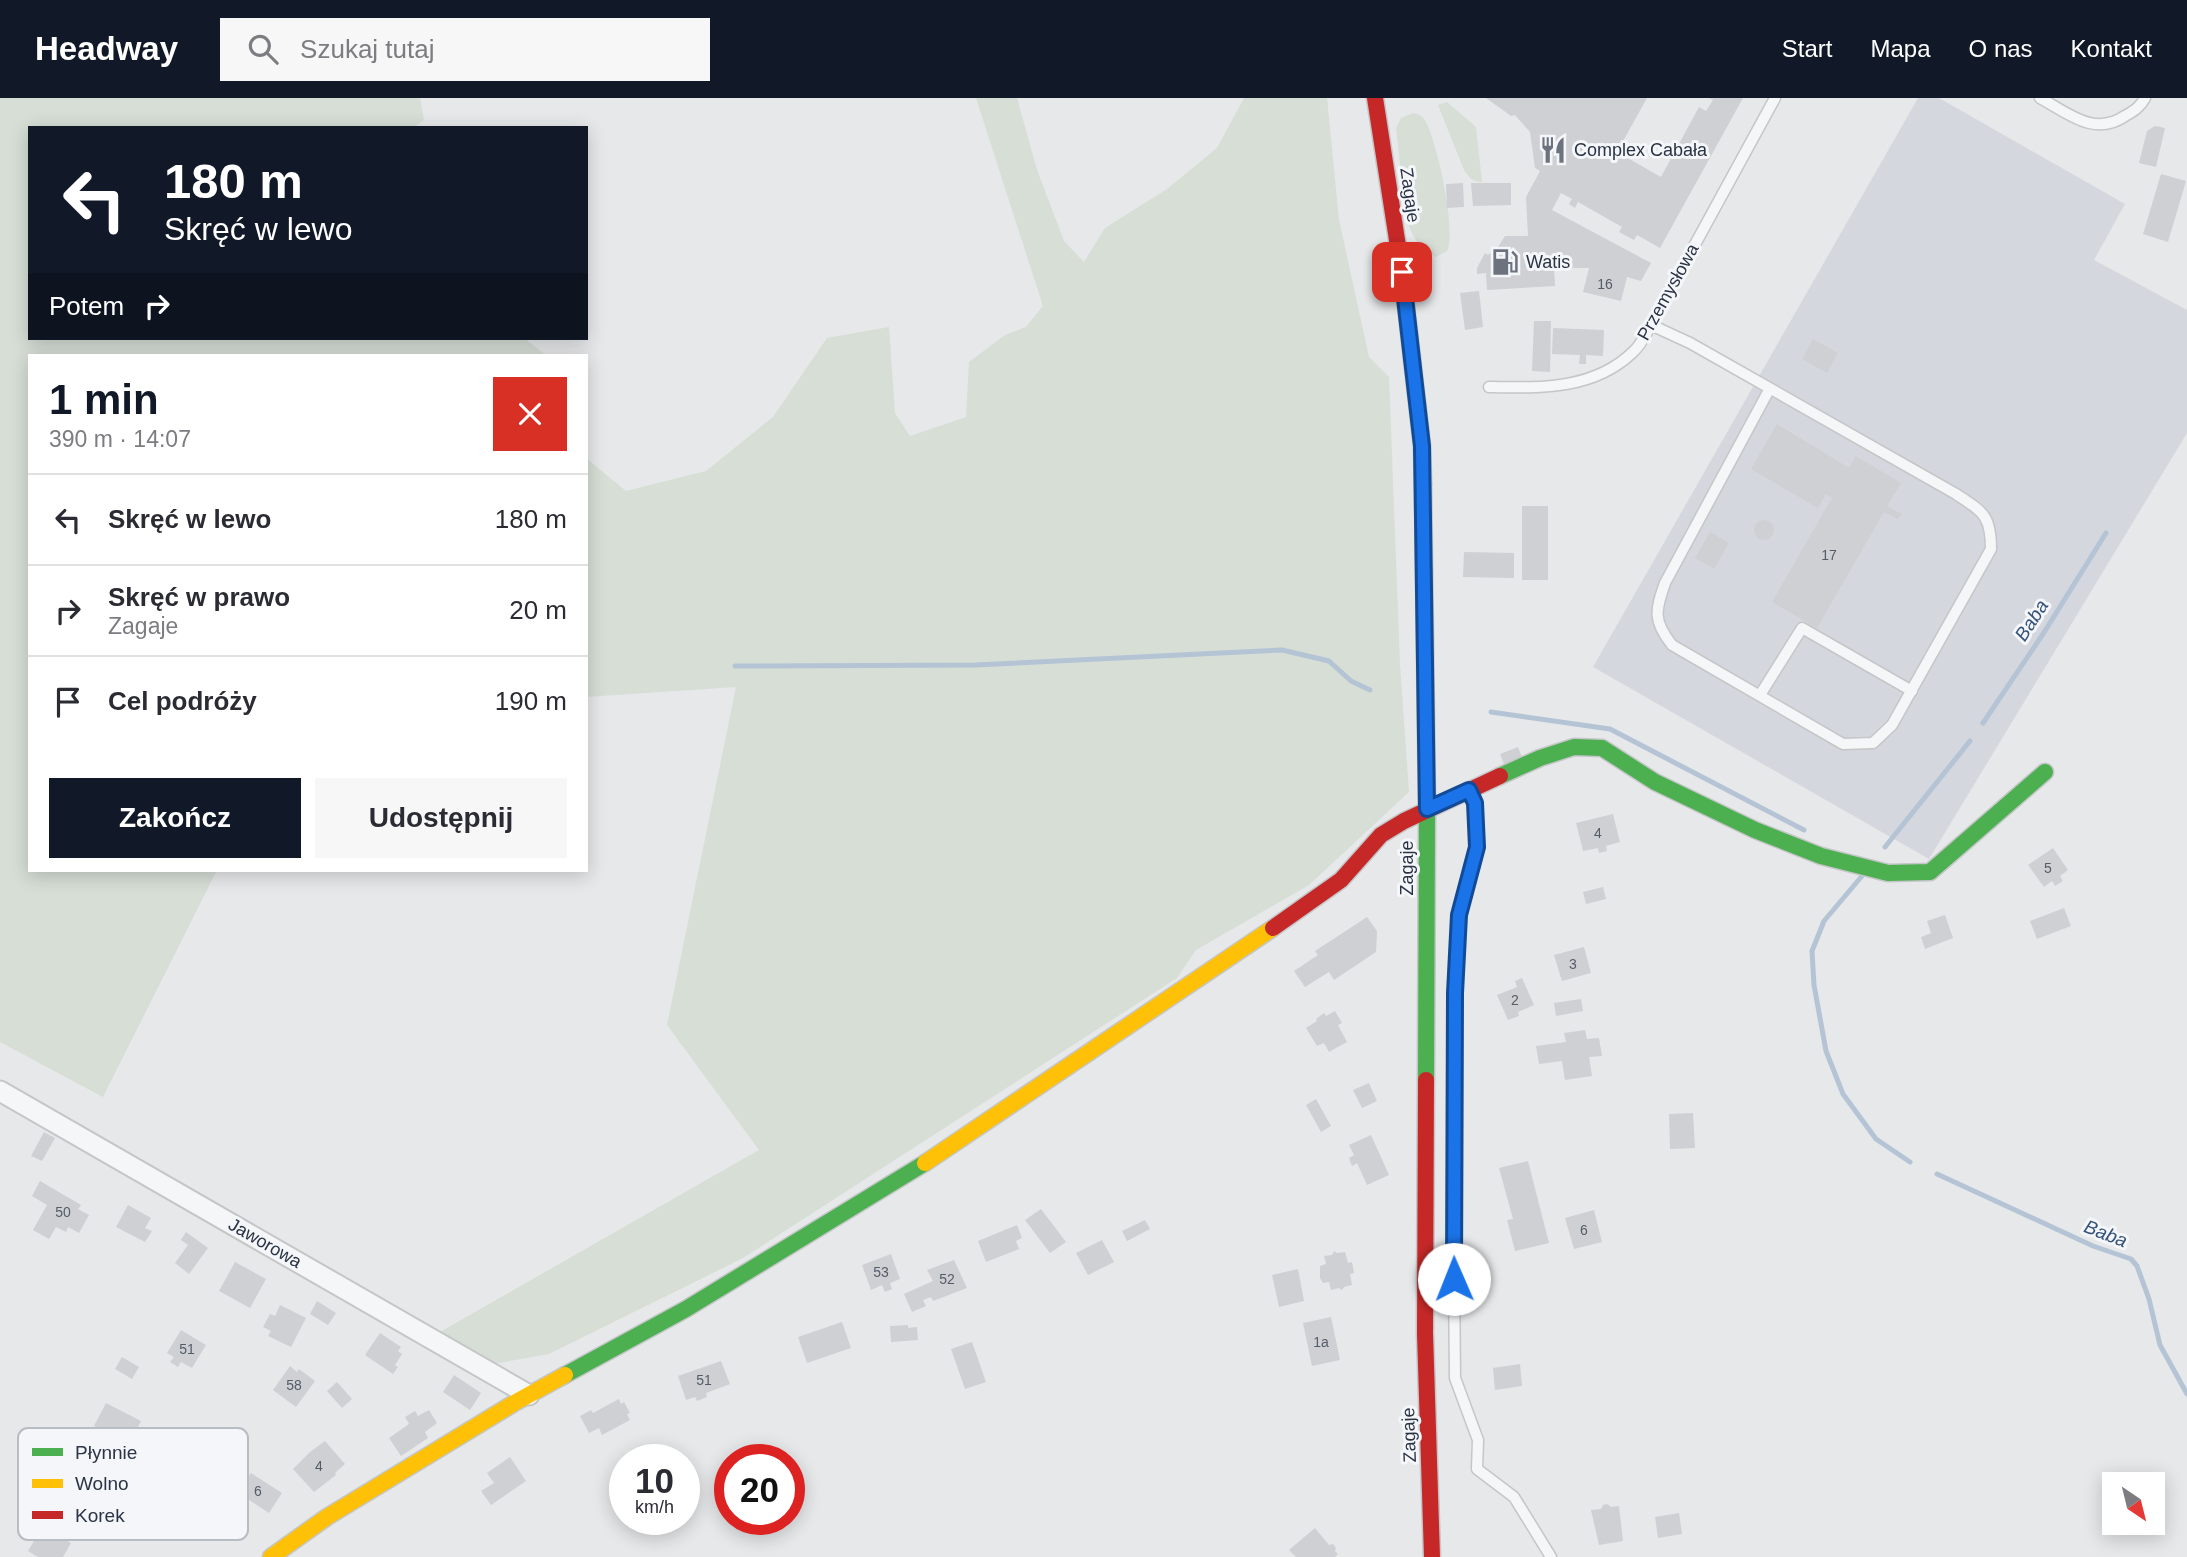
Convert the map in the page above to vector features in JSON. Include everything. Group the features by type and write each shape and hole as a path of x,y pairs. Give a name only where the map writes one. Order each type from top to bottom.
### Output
{"street":[{"name":"Zagaje","path":"1375,98 1402,272 1422,446 1427,809 1425,1333 1432,1557"},
{"path":"271,1557 327,1517 529,1395 687,1309 927,1163 1318,898 1340,880 1381,835 1427,809 1469,790 1551,754 1574,747 1602,748 1655,782 1714,812 1821,856 1888,873 1930,872 2045,772"},
{"name":"Jaworowa","path":"0,1091 529,1395"}],"lane":[{"name":"Przemysłowa","path":"1489,387 1546,388 1578,382 1610,370 1635,351 1775,98"},
{"path":"2040,98 2091,126 2115,123 2141,106 2145,98"},
{"path":"1651,325 1690,344 1955,494 1978,509 1991,527 1991,549 1892,724 1873,743 1843,744 1672,645 1660,630 1656,609 1665,583 1769,390"},
{"path":"1760,695 1802,628 1912,691"},
{"path":"1469,790 1475,803 1477,847 1459,915 1455,993 1455,1378 1478,1440 1477,1469 1514,1497 1551,1557"}],"shaded area":[{"path":"0,98 420,98 424,120 416,126 28,126 28,340 527,340 545,354 28,354 28,872 216,872 103,1097 0,1042"},
{"path":"976,98 1017,98 1037,170 1064,241 1084,262 1105,228 1167,189 1217,148 1244,98 1327,98 1339,220 1369,357 1389,377 1400,665 1409,792 1309,885 1196,950 1177,978 743,1258 549,1354 493,1364 440,1332 759,1150 667,1025 736,687 588,697 588,460 626,491 706,471 773,417 827,338 889,327 895,413 910,436 966,417 969,362 1005,335 1026,327 1043,306"},
{"path":"1918,98 1939,98 2125,204 2094,260 2187,310 2187,433 1929,859 1593,667"},
{"path":"1447,102 1476,127 1482,182 1473,180 1464,170 1438,105"},
{"path":"1413,113 1424,118 1426,122 1440,167 1448,207 1447,251 1436,257 1416,241 1406,217 1396,128 1401,118"}],"building":[{"path":"1486,98 1647,98 1617,152 1661,177 1699,107 1706,111 1713,100 1709,98 1743,98 1660,248 1637,235 1634,240 1619,232 1622,227 1578,202 1575,208 1569,204 1572,199 1561,193 1552,210 1651,263 1641,281 1627,277 1621,301 1583,292 1589,268 1554,268 1555,286 1487,290 1486,273 1477,274 1477,268 1485,253 1488,255 1498,247 1505,236 1528,236 1526,197 1540,171 1535,168 1530,132 1515,115 1511,116"},
{"path":"2155,126 2165,128 2156,167 2139,163 2147,131"},
{"path":"2161,174 2186,181 2168,242 2143,234"},
{"path":"1463,183 1464,207 1447,208 1446,184"},
{"path":"1471,183 1511,183 1511,205 1473,206"},
{"path":"1479,291 1483,327 1465,330 1460,293"},
{"path":"1534,321 1551,321 1550,372 1532,371"},
{"path":"1553,328 1604,330 1603,356 1586,355 1586,364 1579,364 1580,355 1552,354"},
{"path":"1813,339 1838,353 1827,373 1802,359"},
{"path":"1777,424 1849,468 1856,456 1901,483 1887,506 1902,514 1898,519 1884,512 1817,628 1772,602 1832,498 1826,494 1818,508 1751,469"},
{"path":"1522,506 1548,506 1548,580 1522,580"},
{"path":"1764,520 1771,523 1774,530 1771,537 1764,540 1757,537 1754,530 1757,523"},
{"path":"1710,532 1729,543 1714,569 1695,558"},
{"path":"1464,552 1514,553 1514,578 1463,577"},
{"path":"1518,747 1522,757 1504,764 1500,754"},
{"path":"1613,814 1620,842 1606,846 1607,851 1599,853 1598,848 1583,851 1576,823"},
{"path":"2053,848 2068,870 2060,876 2063,881 2055,886 2052,881 2044,887 2028,865"},
{"path":"1603,887 1606,899 1586,904 1583,892"},
{"path":"2064,908 2071,926 2037,939 2030,921"},
{"path":"1945,915 1953,938 1925,949 1921,937 1931,933 1927,921"},
{"path":"1367,917 1377,931 1376,952 1334,980 1329,972 1305,987 1294,971 1318,955 1315,951"},
{"path":"1584,947 1591,973 1562,981 1554,955"},
{"path":"1522,978 1534,1005 1508,1020 1497,995 1517,987 1515,981"},
{"path":"1581,999 1583,1011 1556,1016 1554,1003"},
{"path":"1335,1011 1342,1023 1338,1025 1347,1042 1329,1052 1324,1043 1317,1046 1306,1028 1324,1013 1326,1016"},
{"path":"1585,1030 1587,1039 1599,1038 1602,1056 1589,1057 1592,1076 1565,1080 1562,1061 1539,1064 1536,1046 1566,1042 1564,1033"},
{"path":"1369,1083 1377,1101 1362,1108 1353,1090"},
{"path":"1316,1099 1331,1126 1321,1132 1306,1105"},
{"path":"1693,1113 1695,1148 1670,1149 1669,1114"},
{"path":"44,1132 55,1138 42,1161 31,1156"},
{"path":"1371,1135 1389,1175 1367,1185 1357,1163 1352,1166 1349,1158 1354,1155 1349,1145"},
{"path":"1528,1161 1549,1243 1515,1251 1507,1220 1513,1219 1499,1168"},
{"path":"40,1181 81,1205 78,1209 89,1215 79,1233 68,1227 66,1232 56,1227 49,1239 33,1230 47,1205 32,1196"},
{"path":"128,1205 151,1218 145,1228 152,1231 145,1242 116,1227"},
{"path":"1041,1209 1066,1242 1050,1253 1025,1220"},
{"path":"1594,1210 1602,1242 1574,1249 1565,1218"},
{"path":"1145,1220 1150,1229 1127,1241 1122,1231"},
{"path":"1017,1225 1022,1238 1016,1241 1019,1249 986,1262 978,1241"},
{"path":"186,1232 208,1248 189,1274 175,1263 188,1245 181,1240"},
{"path":"1102,1240 1114,1262 1088,1275 1076,1253"},
{"path":"1334,1251 1345,1252 1348,1263 1352,1262 1352,1285 1342,1290 1331,1290 1329,1282 1323,1283 1320,1278 1320,1266 1326,1264 1324,1256 1332,1255"},
{"path":"891,1254 900,1279 890,1283 892,1289 885,1292 882,1285 871,1290 862,1265"},
{"path":"954,1260 967,1288 933,1301 931,1297 923,1300 926,1306 912,1312 904,1294 933,1281 927,1270"},
{"path":"235,1262 266,1279 250,1308 219,1291"},
{"path":"1298,1269 1304,1301 1279,1307 1272,1275"},
{"path":"317,1301 336,1313 328,1325 310,1314"},
{"path":"280,1305 306,1318 291,1347 268,1336 271,1331 263,1327 270,1314 275,1316"},
{"path":"1331,1317 1340,1360 1312,1366 1303,1323"},
{"path":"842,1322 851,1348 807,1363 798,1337"},
{"path":"908,1325 908,1328 917,1327 918,1340 891,1342 890,1326"},
{"path":"181,1330 206,1345 192,1368 181,1362 178,1367 170,1362 174,1357 167,1353"},
{"path":"380,1333 401,1347 398,1351 402,1354 393,1374 365,1355"},
{"path":"972,1342 986,1382 965,1389 951,1349"},
{"path":"122,1357 139,1367 132,1379 115,1369"},
{"path":"721,1361 730,1384 706,1393 707,1397 697,1401 695,1397 686,1400 678,1376"},
{"path":"1520,1364 1522,1386 1495,1390 1493,1368"},
{"path":"290,1366 315,1381 296,1407 273,1390"},
{"path":"454,1375 481,1393 470,1410 443,1392"},
{"path":"337,1382 352,1399 342,1408 327,1391"},
{"path":"619,1399 630,1413 627,1414 630,1420 602,1435 599,1428 589,1433 580,1416 591,1410 593,1413"},
{"path":"106,1403 141,1421 137,1428 94,1426"},
{"path":"429,1410 437,1423 425,1432 428,1438 401,1456 389,1438 409,1424 405,1417 415,1411 418,1416"},
{"path":"325,1441 345,1464 336,1475 314,1492 293,1469"},
{"path":"510,1457 526,1481 491,1505 481,1491 494,1483 487,1473"},
{"path":"251,1473 282,1493 269,1513 248,1499 248,1477"},
{"path":"1607,1504 1611,1507 1619,1506 1623,1541 1599,1545 1591,1510 1601,1509"},
{"path":"1679,1513 1682,1534 1658,1538 1655,1517"},
{"path":"1315,1528 1329,1545 1333,1544 1336,1548 1338,1554 1335,1557 1296,1557 1289,1550"},
{"path":"35,1540 66,1540 71,1543 63,1557 38,1557 28,1551"}],"waterway":[{"name":"Baba","path":"1983,723 2106,533"},
{"path":"735,666 975,665 1282,650 1329,661 1351,681 1370,690"},
{"path":"1491,712 1610,729 1804,830"},
{"name":"Baba","path":"1885,847 1970,741"},
{"name":"Baba","path":"1862,876 1824,921 1812,951 1814,985 1826,1051 1843,1094 1876,1139 1910,1162"},
{"name":"Baba","path":"1937,1174 2093,1246 2131,1259 2137,1266 2149,1299 2160,1345 2187,1394"}],"traffic: fast":[{"path":"1423,484 1427,809 1426,1080"},
{"path":"1500,776 1540,758 1574,747 1602,748 1655,782 1755,830 1821,856 1888,873 1930,872 2045,772"},
{"path":"565,1375 686,1309 925,1163"}],"traffic: slow":[{"path":"925,1163 1273,928"},
{"path":"271,1557 327,1517 565,1375"}],"traffic: jam":[{"path":"1375,98 1402,272 1422,446 1423,484"},
{"path":"1273,928 1341,880 1381,835 1404,821 1500,776"},
{"path":"1426,1080 1425,1333 1432,1557"}],"place":[{"name":"Complex Cabała","path":"1553,150"},
{"name":"Watis","path":"1505,262"}],"route":[{"path":"1402,272 1422,446 1427,809 1469,790 1475,803 1477,847 1459,915 1455,993 1454,1279"}]}
